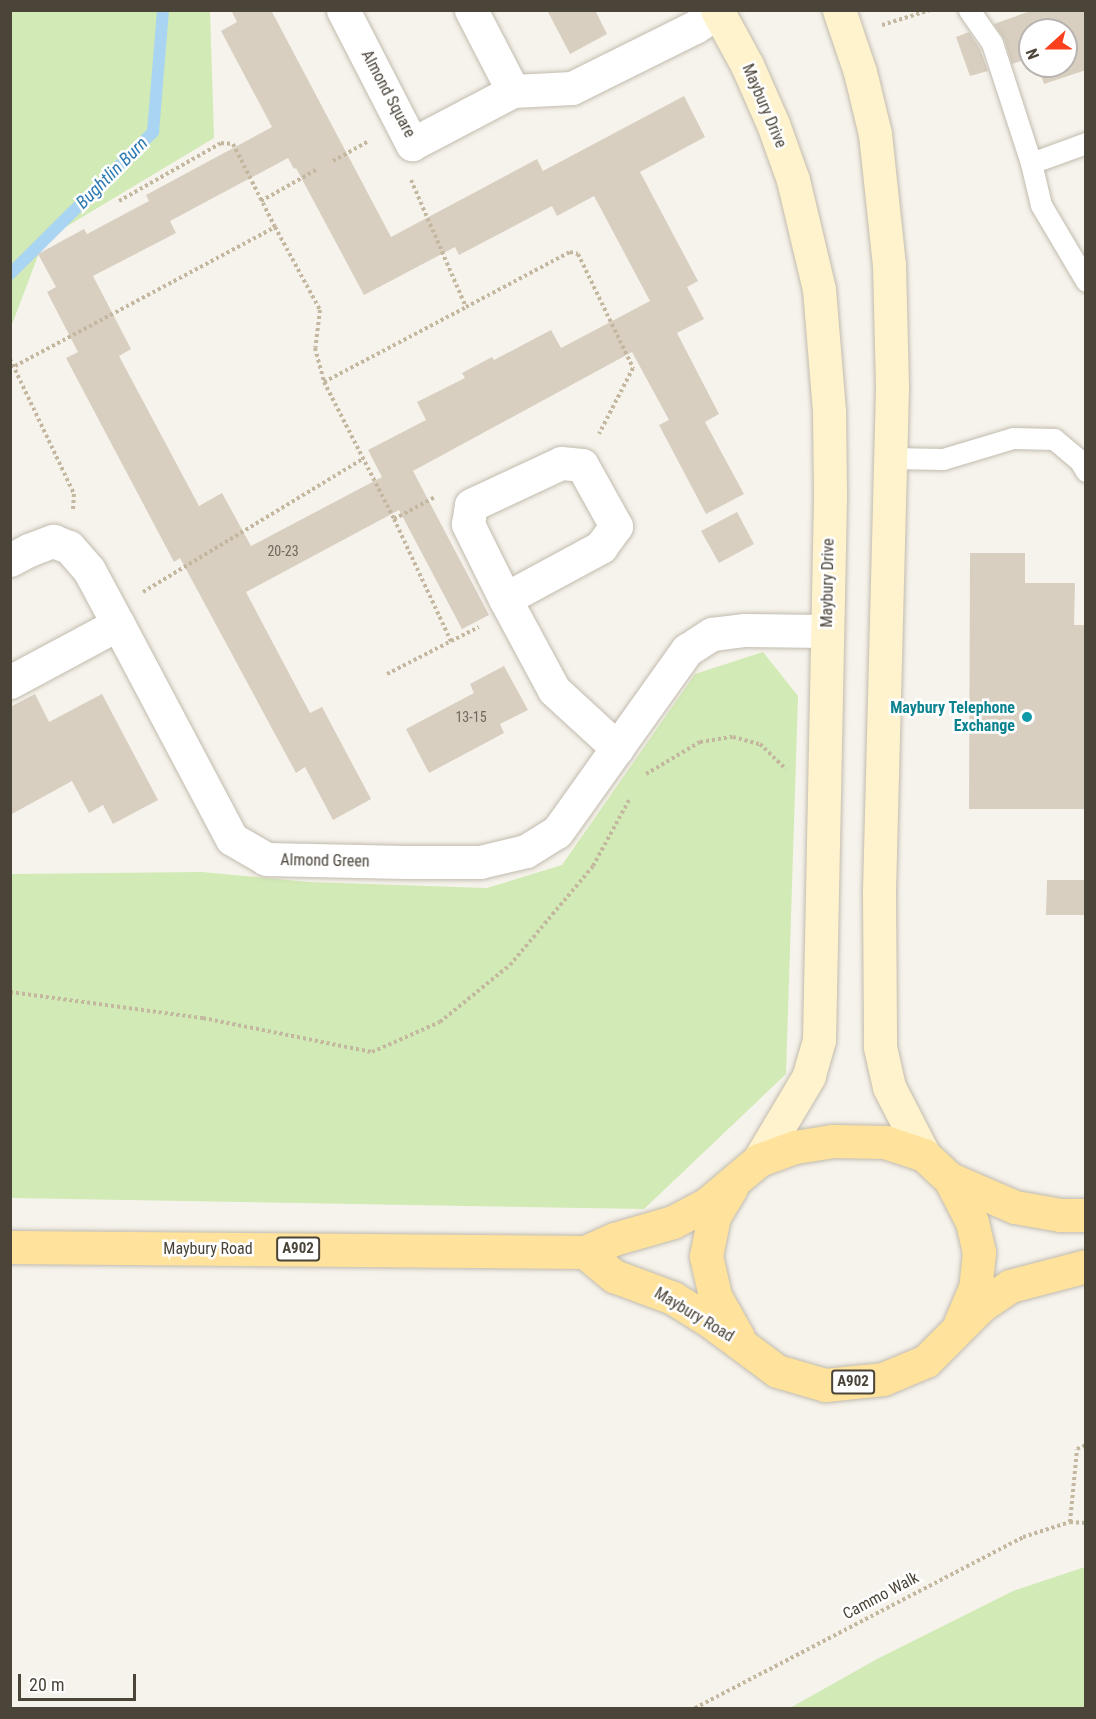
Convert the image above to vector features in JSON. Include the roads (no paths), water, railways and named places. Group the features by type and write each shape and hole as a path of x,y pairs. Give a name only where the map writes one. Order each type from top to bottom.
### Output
{"main road":[{"name":"Maybury Road","path":"10,1247 585,1252 614,1239 673,1222 708,1203 748,1170 795,1147 834,1141 885,1142 924,1155 950,1179 1015,1207 1060,1215 1086,1215"},
{"name":"Maybury Road","path":"742,1344 715,1296 706,1256 714,1216 748,1170"},
{"name":"Maybury Road","path":"950,1179 972,1222 979,1252 975,1288 958,1329"},
{"name":"Maybury Road","path":"585,1252 614,1276 673,1298 742,1344 777,1371 825,1385 884,1379 927,1361 982,1305 1010,1286 1086,1266"}],"street":[{"name":"Almond Square","path":"343,10 412,144 513,91 572,88 695,27 718,11"},
{"path":"471,10 513,91"},
{"path":"839,10 860,72 875,134 889,264 892,365 878,952 880,1047 889,1087 924,1155"},
{"name":"Maybury Drive","path":"718,11 747,65 794,180 819,289 829,411 819,1040 809,1076 748,1170"},
{"path":"508,605 602,547 616,526 582,465 561,463 471,505 468,524 508,605 554,690 617,748"},
{"name":"Almond Green","path":"10,560 29,550 53,542 69,547 89,570 232,839 266,860 480,862 526,851 557,832 687,650 712,634 745,630 827,631"},
{"path":"10,682 115,617"}],"lane":[{"path":"969,10 992,43 1031,163 1041,205 1086,281"},
{"path":"1031,163 1086,142"},
{"path":"890,458 943,459 1013,438 1054,439 1080,461 1086,471"}],"waterway":[{"name":"Bughtlin Burn","path":"10,274 153,132 163,10"}],"place":[{"name":"Maybury Telephone Exchange","path":"1027,717"}]}
